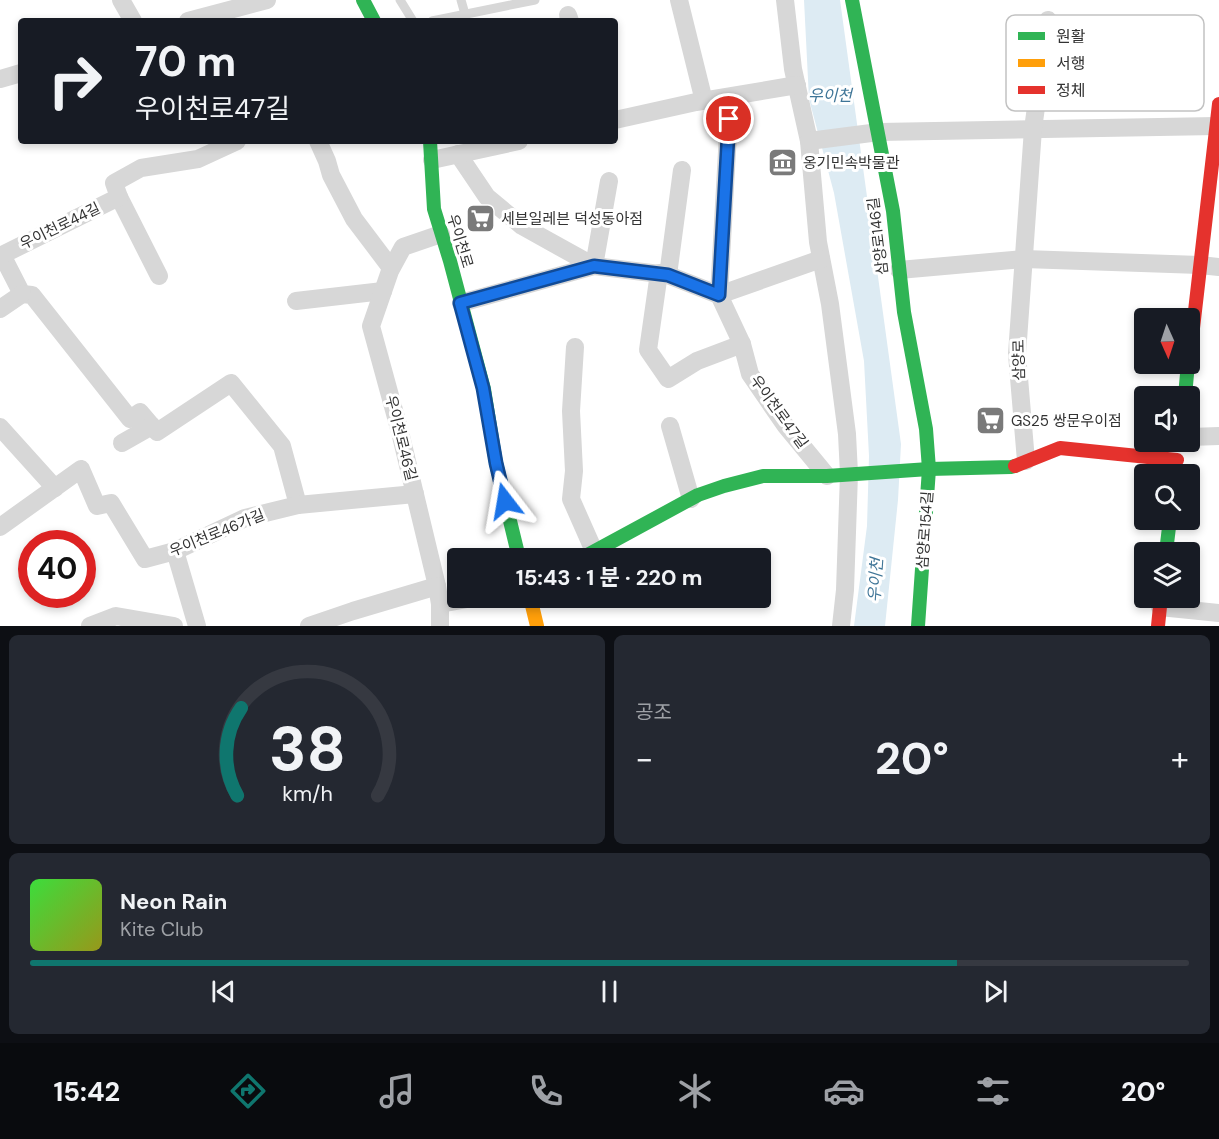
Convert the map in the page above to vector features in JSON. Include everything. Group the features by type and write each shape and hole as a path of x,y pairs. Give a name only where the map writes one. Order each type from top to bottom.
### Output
{"street":[{"path":"121,0 132,18"},
{"path":"199,18 267,0"},
{"path":"363,0 372,18"},
{"path":"680,0 704,101"},
{"path":"785,0 793,69 809,141 818,242 830,304 847,434 849,474 845,590 841,626"},
{"name":"삼양로146길","path":"852,0 893,211 903,312 926,429 929,469"},
{"path":"0,79 18,74"},
{"path":"618,119 730,96 797,85"},
{"path":"719,295 730,96"},
{"path":"1195,308 1217,146 1216,126 1219,104"},
{"name":"삼양로","path":"1026,461 1017,354 1035,111"},
{"path":"809,141 879,132 1216,126"},
{"name":"우이천로44길","path":"159,276 114,183 141,168 198,159 230,144"},
{"path":"319,144 331,175 354,219 392,268"},
{"name":"우이천로","path":"430,144 434,209 483,388 496,463 517,548"},
{"path":"432,160 505,144"},
{"path":"458,154 487,197 522,226 594,266"},
{"path":"682,170 648,350 668,379 697,361 742,344"},
{"path":"594,266 609,181"},
{"name":"우이천로44길","path":"119,197 1,255 22,294 32,296 130,418 140,412 152,426"},
{"name":"우이천로46길","path":"440,626 437,586 400,432 371,326 392,268 403,247 441,234"},
{"path":"460,303 594,266 663,274 719,295 821,259"},
{"path":"899,270 1024,259 1219,267"},
{"path":"296,301 383,291"},
{"path":"0,309 22,294"},
{"name":"우이천로47길","path":"719,295 742,344 750,374 785,425 827,476"},
{"path":"575,347 571,411 574,471 571,500 586,548"},
{"path":"122,442 152,426 157,432 231,383 282,446 298,504"},
{"path":"670,426 691,499"},
{"path":"0,428 55,488"},
{"path":"1180,455 1219,436"},
{"name":"삼양로154길","path":"918,626 929,469 1011,467 1060,448 1180,455"},
{"name":"우이천로46가길","path":"0,527 81,469 97,506 111,502 145,559 175,551 245,518 298,504 415,494"},
{"path":"601,548 691,499 724,486 763,476 827,476 929,469"},
{"path":"175,551 197,626"},
{"path":"309,626 437,586"},
{"path":"440,604 447,603"},
{"path":"533,608 537,626"},
{"path":"1158,626 1160,608"},
{"path":"1192,608 1219,613"},
{"path":"90,626 116,616 174,626"}],"lane":[{"path":"400,0 411,18"},
{"path":"461,0 465,14"},
{"path":"446,18 535,0"}],"water":[{"name":"우이천","path":"804,0 840,0 901,444 898,500 885,626 854,626 867,526 869,456 864,361 834,193 809,99"}],"traffic: fast":[{"path":"363,0 372,18"},
{"path":"852,0 893,211 904,312 926,429 929,469 918,626"},
{"path":"430,144 434,209 484,389 496,463 517,548"},
{"path":"1186,386 1187,374"},
{"path":"600,548 698,495 763,476 827,476 1015,466"},
{"path":"1167,542 1169,530"}],"traffic: slow":[{"path":"533,608 537,626"}],"traffic: jam":[{"path":"1195,308 1219,104"},
{"path":"1015,466 1060,448 1177,460"},
{"path":"1158,626 1160,608"}],"place":[{"name":"옹기민속박물관","path":"782,163"},
{"name":"세븐일레븐 덕성동아점","path":"480,219"},
{"name":"GS25 쌍문우이점","path":"990,421"}],"route":[{"path":"505,501 483,388 460,303 594,266 668,275 719,295 729,119"}]}
